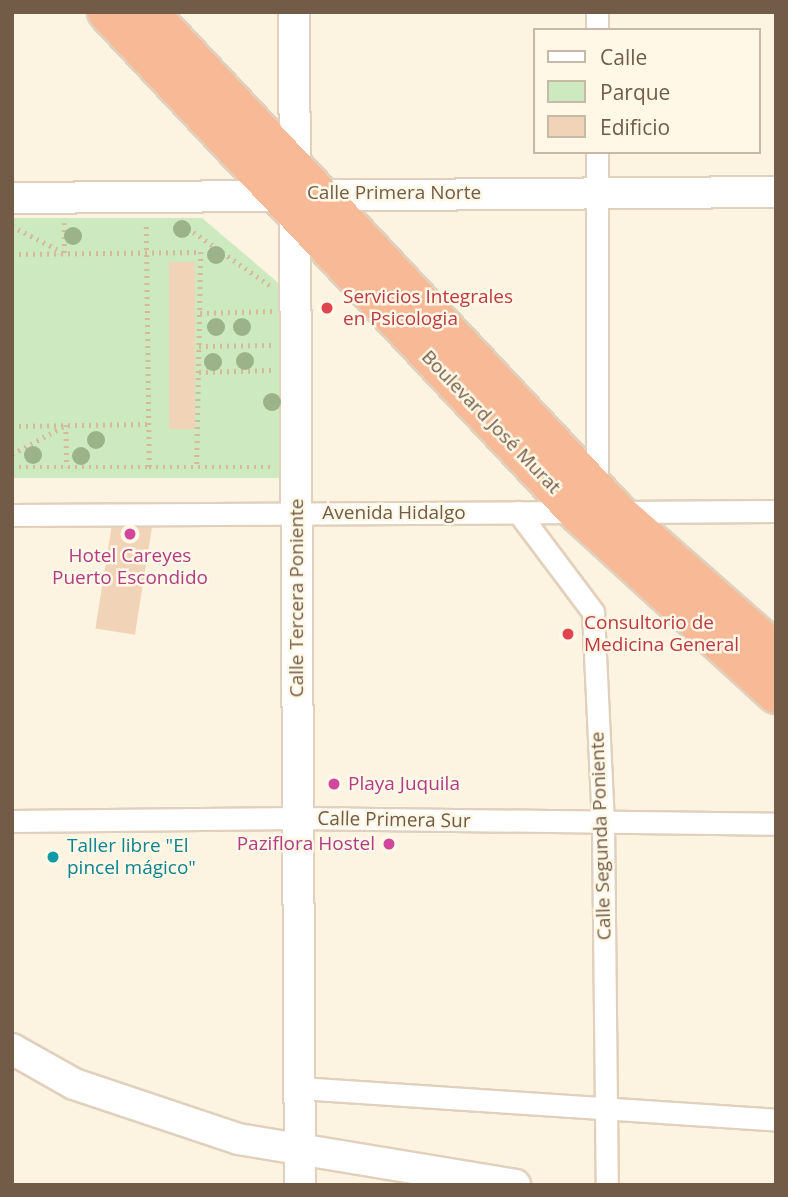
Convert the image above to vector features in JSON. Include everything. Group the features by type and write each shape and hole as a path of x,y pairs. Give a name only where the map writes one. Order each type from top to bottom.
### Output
{"highway":[{"name":"Boulevard José Murat","path":"107,12 297,194 776,694"},
{"name":"Boulevard José Murat","path":"148,12 297,194"},
{"name":"Boulevard José Murat","path":"597,505 776,652"}],"street":[{"name":"Calle Tercera Poniente","path":"294,12 300,1185"},
{"path":"597,154 597,505"},
{"name":"Calle Primera Norte","path":"19,210 297,194 776,192"},
{"name":"Avenida Hidalgo","path":"12,514 518,512 597,505 776,511"},
{"name":"Calle Segunda Poniente","path":"518,512 593,612 603,822 607,1185"},
{"name":"Calle Primera Sur","path":"12,821 297,818 776,824"},
{"path":"12,1049 74,1084 238,1139 299,1153 515,1185"},
{"path":"299,1088 776,1120"}],"path":[{"path":"19,210 12,224 64,253"},
{"path":"51,222 78,222"},
{"path":"64,222 64,253"},
{"path":"134,222 161,223"},
{"path":"148,222 149,467"},
{"path":"174,223 186,224 275,289 275,323"},
{"path":"12,254 201,252 197,467"},
{"path":"200,313 275,311"},
{"path":"275,334 275,384"},
{"path":"199,346 275,345"},
{"path":"199,372 275,370"},
{"path":"12,426 149,424"},
{"path":"12,454 66,425"},
{"path":"66,425 67,467"},
{"path":"12,467 276,467 276,453"}],"green space":[{"path":"12,218 202,218 288,291 288,478 12,478"}],"building":[{"path":"169,262 195,262 195,429 169,429"},
{"path":"112,521 152,527 135,635 95,628"}],"place":[{"name":"Servicios Integrales en Psicologia","path":"327,308"},
{"name":"Hotel Careyes Puerto Escondido","path":"130,534"},
{"name":"Consultorio de Medicina General","path":"568,634"},
{"name":"Playa Juquila","path":"334,784"},
{"name":"Paziflora Hostel","path":"389,844"},
{"name":"Taller libre \"El pincel mágico\"","path":"53,857"}]}
